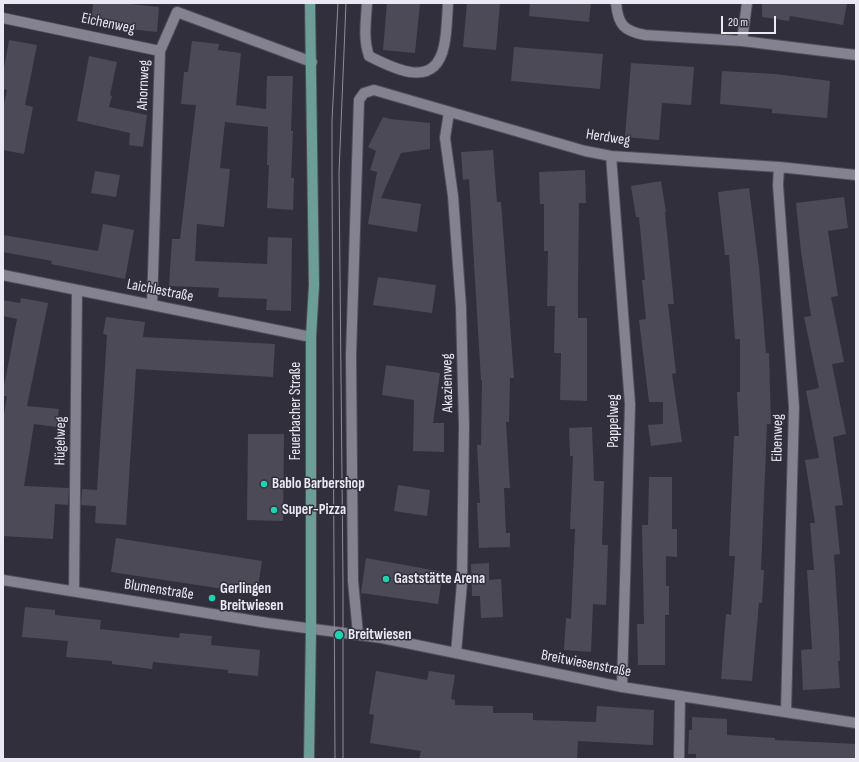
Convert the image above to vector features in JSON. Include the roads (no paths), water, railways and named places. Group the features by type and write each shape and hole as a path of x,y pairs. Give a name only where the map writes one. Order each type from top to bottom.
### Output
{"main road":[{"name":"Feuerbacher Straße","path":"308,759 311,628 311,337 314,285 310,3"}],"street":[{"path":"367,3 365,31 369,56 391,67 416,73 430,71 439,62 444,46 448,3"},
{"path":"616,3 620,22 625,28 632,32 645,35 742,41 856,55"},
{"path":"742,41 747,3"},
{"name":"Ahornweg","path":"152,305 160,51 178,12 312,62"},
{"name":"Eichenweg","path":"3,18 160,51"},
{"name":"Herdweg","path":"358,634 353,581 351,356 359,100 369,91 585,151 611,156 779,167 856,175"},
{"name":"Akazienweg","path":"449,112 445,138 453,196 461,299 464,426 462,583 456,653"},
{"name":"Pappelweg","path":"611,156 630,404 622,687"},
{"name":"Eibenweg","path":"779,167 778,185 794,407 786,711"},
{"name":"Laichlestraße","path":"3,275 311,337"},
{"name":"Hügelweg","path":"74,592 77,291"},
{"name":"Blumenstraße","path":"3,580 311,628"},
{"name":"Breitwiesenstraße","path":"311,628 358,634 622,687 680,697 786,711 856,723"},
{"path":"679,759 680,697"}],"tram line":[{"path":"335,759 332,121 338,3"},
{"path":"343,759 343,581 339,173 346,3"}],"place":[{"name":"Bablo Barbershop","path":"264,484"},
{"name":"Super-Pizza","path":"274,510"},
{"name":"Gaststätte Arena","path":"386,579"},
{"name":"Gerlingen Breitwiesen","path":"212,598"},
{"name":"Breitwiesen","path":"339,635"}]}
